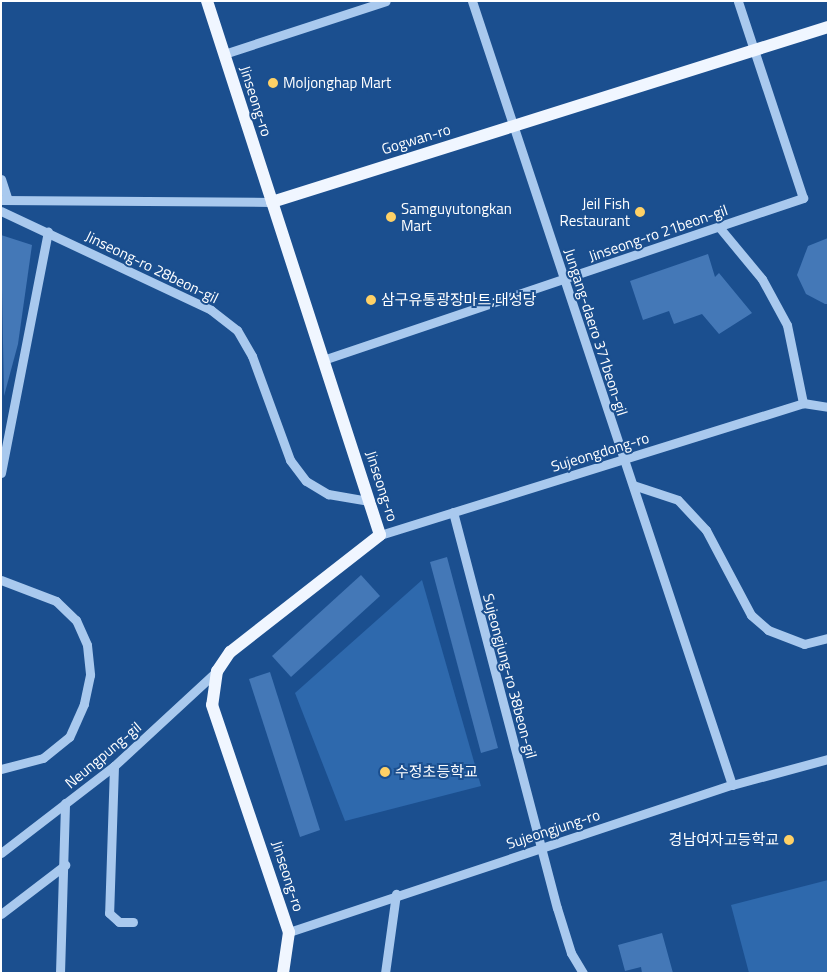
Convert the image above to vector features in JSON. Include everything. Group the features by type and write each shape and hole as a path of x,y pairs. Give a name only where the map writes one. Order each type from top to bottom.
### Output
{"main road":[{"name":"Jinseong-ro","path":"207,1 380,535 230,652 217,671 212,704 289,932 283,973"},
{"name":"Gogwan-ro","path":"272,202 828,27"}],"street":[{"path":"224,54 386,1"},
{"name":"Jungang-daero 371beon-gil","path":"472,1 732,785"},
{"path":"738,1 753,50"},
{"name":"Jinseong-ro 21beon-gil","path":"323,360 803,198 753,50"},
{"path":"1,179 5,200"},
{"name":"Gogwan-ro","path":"5,200 272,202"},
{"name":"Jinseong-ro 28beon-gil","path":"1,211 211,310 237,330 252,356 290,460 306,481 328,494 369,501"},
{"path":"719,227 762,279 788,324 803,402"},
{"path":"1,473 48,232"},
{"name":"Sujeongdong-ro","path":"380,535 803,402 828,407"},
{"path":"633,485 678,500 706,530 750,615 768,630 804,644 828,638"},
{"name":"Sujeongjung-ro 38beon-gil","path":"453,512 541,848 571,953 583,973"},
{"path":"1,580 56,601 76,620 87,645 90,675 84,704 69,736 43,758 1,769"},
{"name":"Neungpung-gil","path":"1,854 114,766 217,671"},
{"name":"Sujeongjung-ro","path":"289,932 396,894 732,785 828,759"},
{"path":"114,766 109,912 119,922 133,922"},
{"path":"60,973 65,864 65,803"},
{"path":"1,914 65,864"},
{"path":"385,973 396,894"}],"shaded area":[{"path":"422,580 481,786 345,821 295,693"},
{"path":"828,880 828,973 749,973 731,905"}],"building":[{"path":"1,235 32,245 18,344 4,396"},
{"path":"828,238 828,304 825,304 806,294 797,275 808,246"},
{"path":"708,254 715,277 719,273 752,313 719,334 702,314 674,324 669,311 643,320 630,281"},
{"path":"447,557 498,748 481,753 430,562"},
{"path":"361,575 380,596 291,677 272,656"},
{"path":"270,672 320,830 300,837 249,679"},
{"path":"662,933 673,973 642,973 641,967 625,971 618,945"}],"place":[{"name":"Moljonghap Mart","path":"273,83"},
{"name":"Jeil Fish Restaurant","path":"640,212"},
{"name":"Samguyutongkan Mart","path":"391,217"},
{"name":"삼구유통광장마트;대성당","path":"371,300"},
{"name":"수정초등학교","path":"385,772"},
{"name":"경남여자고등학교","path":"789,840"}]}
